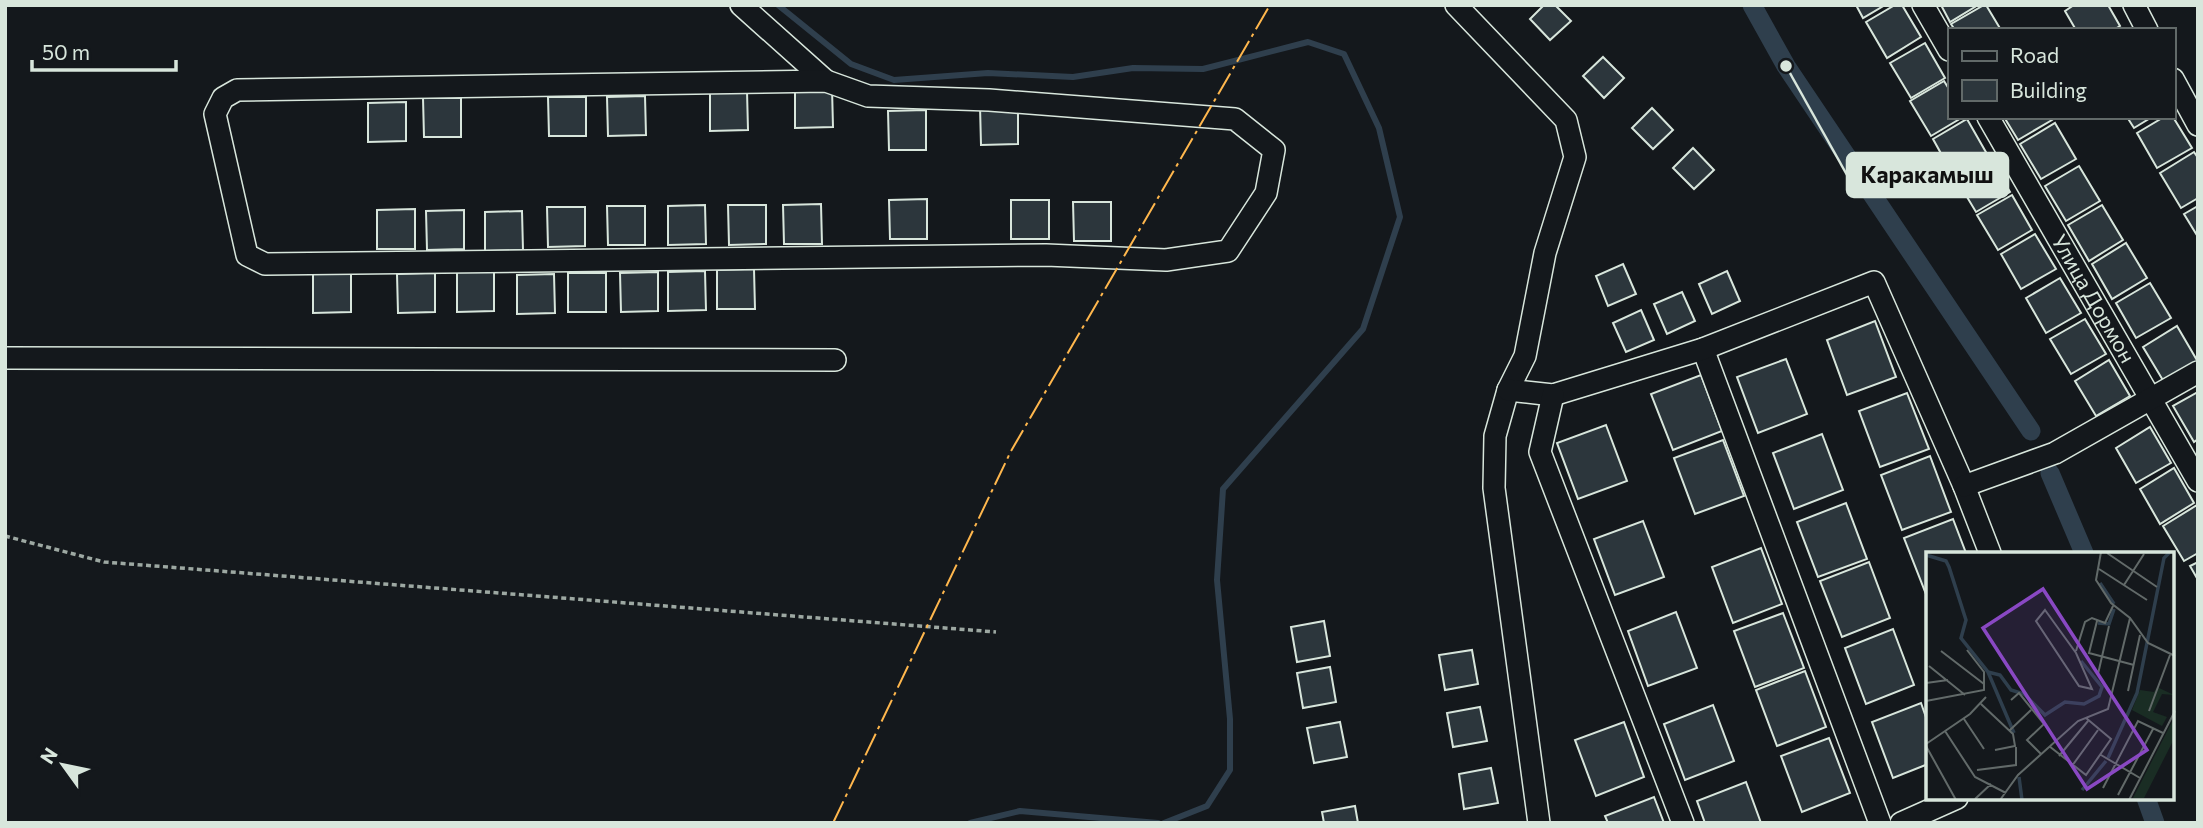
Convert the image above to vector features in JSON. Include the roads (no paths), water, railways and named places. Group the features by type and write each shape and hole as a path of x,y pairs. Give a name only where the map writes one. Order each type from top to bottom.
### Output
{"street":[{"path":"741,5 826,81 868,96 989,100 1235,119 1274,150 1266,193 1228,250 1166,260 1046,255 265,264 247,255 215,114 223,98 237,90 826,81"},
{"path":"1456,5 1566,120 1575,157 1545,253 1525,356 1508,390 1495,436 1494,488 1539,823"},
{"path":"1923,5 1948,48"},
{"path":"2134,5 2146,28"},
{"path":"2175,83 2198,125"},
{"name":"Улица Дормон","path":"1989,119 2198,481"},
{"path":"1508,390 1553,395 1703,349 1874,282 1964,485 1990,552"},
{"path":"1703,349 1880,823"},
{"path":"5,358 835,360"},
{"path":"1964,485 2054,453 2198,372"},
{"path":"1553,395 1541,452 1683,823"},
{"path":"1901,823 1953,800"}],"waterway":[{"path":"778,5 851,64 894,80 988,73 1073,77 1133,68 1203,69 1308,42 1344,54 1379,128 1400,217 1363,329 1223,489 1217,580 1230,719 1230,770 1207,806 1164,823"},
{"path":"1752,5 1786,66 2031,431"},
{"path":"2050,473 2084,552"},
{"path":"2147,800 2155,823"},
{"path":"970,823 1020,811 1158,823"}],"place":[{"name":"Каракамыш","path":"1786,66"}]}
